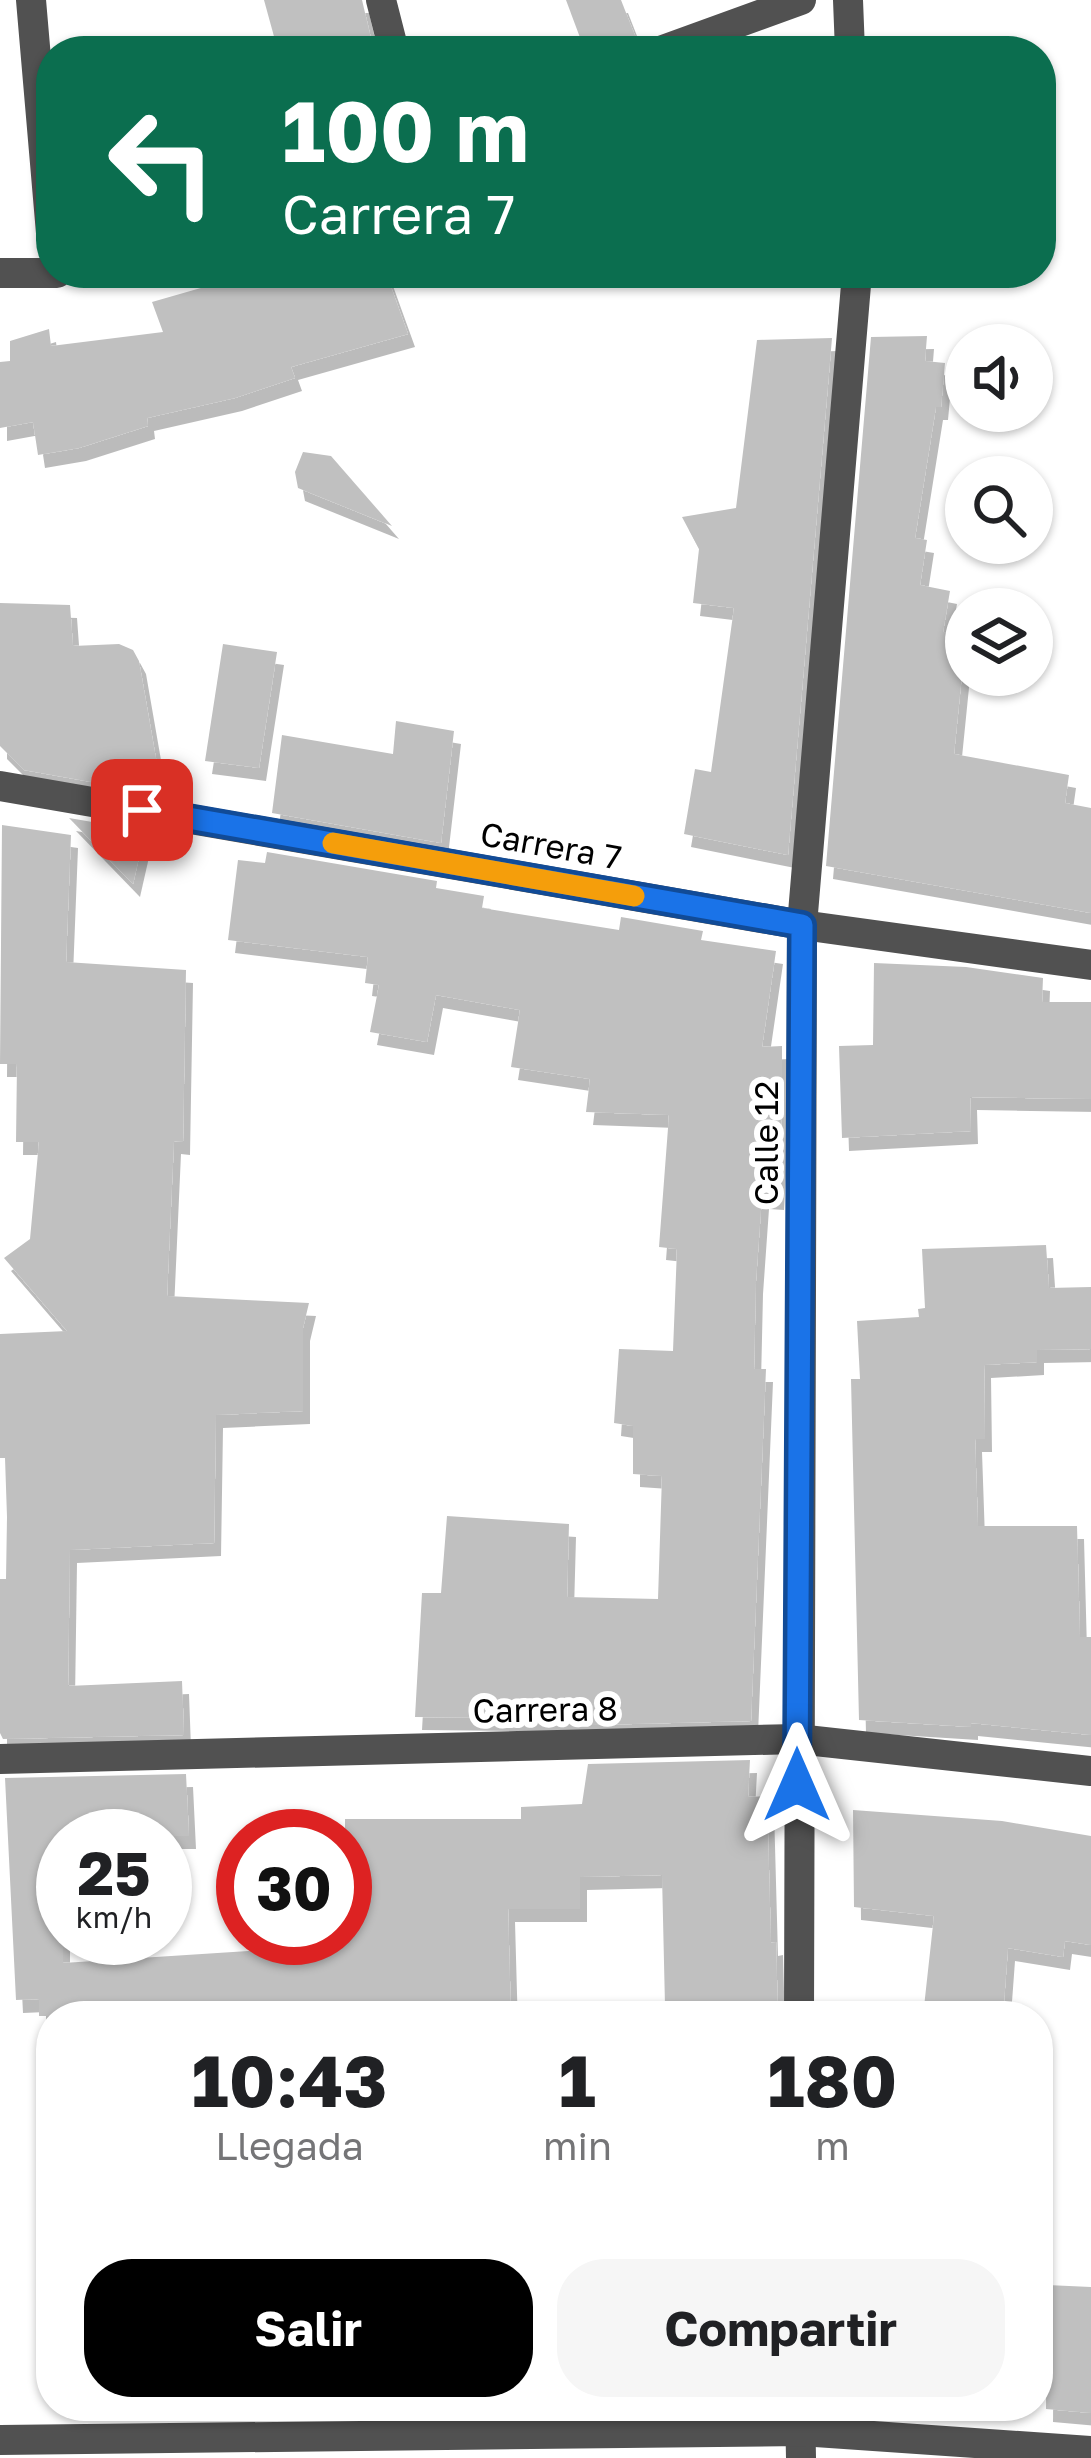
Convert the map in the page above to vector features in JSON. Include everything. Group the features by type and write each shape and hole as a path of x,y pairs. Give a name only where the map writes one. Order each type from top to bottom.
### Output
{"street":[{"path":"31,0 36,58"},
{"path":"381,0 390,36"},
{"path":"701,36 801,0"},
{"path":"848,0 849,36"},
{"path":"0,272 36,273"},
{"name":"Calle 12","path":"799,2001 802,925 856,288"},
{"name":"Carrera 7","path":"0,786 802,925 1091,965"},
{"name":"Carrera 8","path":"0,1759 797,1739 1091,1771"},
{"path":"0,2440 801,2432 1091,2451"}],"building":[{"path":"264,0 362,0 370,36 274,36"},
{"path":"566,0 621,0 635,36 579,36"},
{"path":"201,288 391,288 408,334 291,367 295,378 235,398 147,418 148,426 79,448 38,455 33,422 0,428 0,362 10,361 10,341 49,329 51,346 163,332 152,302"},
{"path":"927,336 925,361 945,363 915,538 927,540 920,585 945,590 945,696 960,696 954,754 1069,775 1065,803 1091,808 1091,913 826,866 871,337"},
{"path":"832,338 788,855 684,834 695,769 711,772 734,608 693,603 699,549 682,517 736,508 757,340"},
{"path":"303,452 331,456 392,526 298,488 295,472"},
{"path":"0,603 70,605 73,646 119,644 133,650 139,661 158,770 153,793 24,770 0,746"},
{"path":"223,644 277,652 259,768 205,761"},
{"path":"396,721 454,731 441,843 272,813 282,735 393,754"},
{"path":"69,818 145,831 133,884"},
{"path":"2,825 71,835 66,962 186,970 183,1142 174,1141 167,1296 309,1303 303,1328 303,1411 216,1415 214,1543 70,1550 68,1686 182,1681 184,1735 3,1739 0,1733 0,1579 6,1579 7,1517 5,1458 0,1458 0,1334 67,1331 4,1258 30,1239 39,1142 16,1142 17,1064 0,1064"},
{"path":"267,852 437,881 436,888 484,896 482,908 619,930 621,917 703,931 701,940 776,951 762,1047 782,1046 782,1111 777,1197 762,1196 756,1281 754,1369 766,1369 751,1721 593,1725 415,1717 422,1593 441,1593 447,1516 569,1524 567,1597 658,1599 662,1476 633,1474 633,1426 614,1423 619,1349 673,1351 677,1249 659,1247 669,1115 586,1112 590,1079 511,1067 520,1010 436,995 427,1042 370,1032 379,985 365,983 368,957 228,940 238,860 265,863"},
{"path":"874,963 966,967 1043,978 1042,1002 1091,1002 1091,1099 970,1097 971,1131 842,1138 839,1046 873,1045"},
{"path":"1046,1245 1049,1288 1091,1287 1091,1349 1037,1350 1037,1362 984,1365 985,1439 975,1439 978,1526 1077,1526 1080,1637 1091,1637 1091,1735 971,1723 971,1727 859,1720 851,1379 860,1379 857,1321 919,1317 918,1309 925,1308 922,1249"},
{"path":"750,1760 748,1797 767,1796 778,2001 665,2001 662,1875 580,1877 580,1909 508,1909 511,2001 16,2000 5,1778 186,1774 188,1809 36,1809 36,1965 192,1965 192,1955 216,1953 216,1965 372,1965 372,1819 521,1819 521,1807 582,1804 588,1764"},
{"path":"853,1810 1002,1821 1091,1836 1091,1945 1065,1941 1063,1957 1008,1948 1004,2001 925,2001 934,1916 854,1907"},
{"path":"1053,2285 1091,2287 1091,2413 1053,2410"}],"slow traffic":[{"path":"333,843 634,896"}],"route":[{"path":"142,810 802,925 797,1785"}]}
